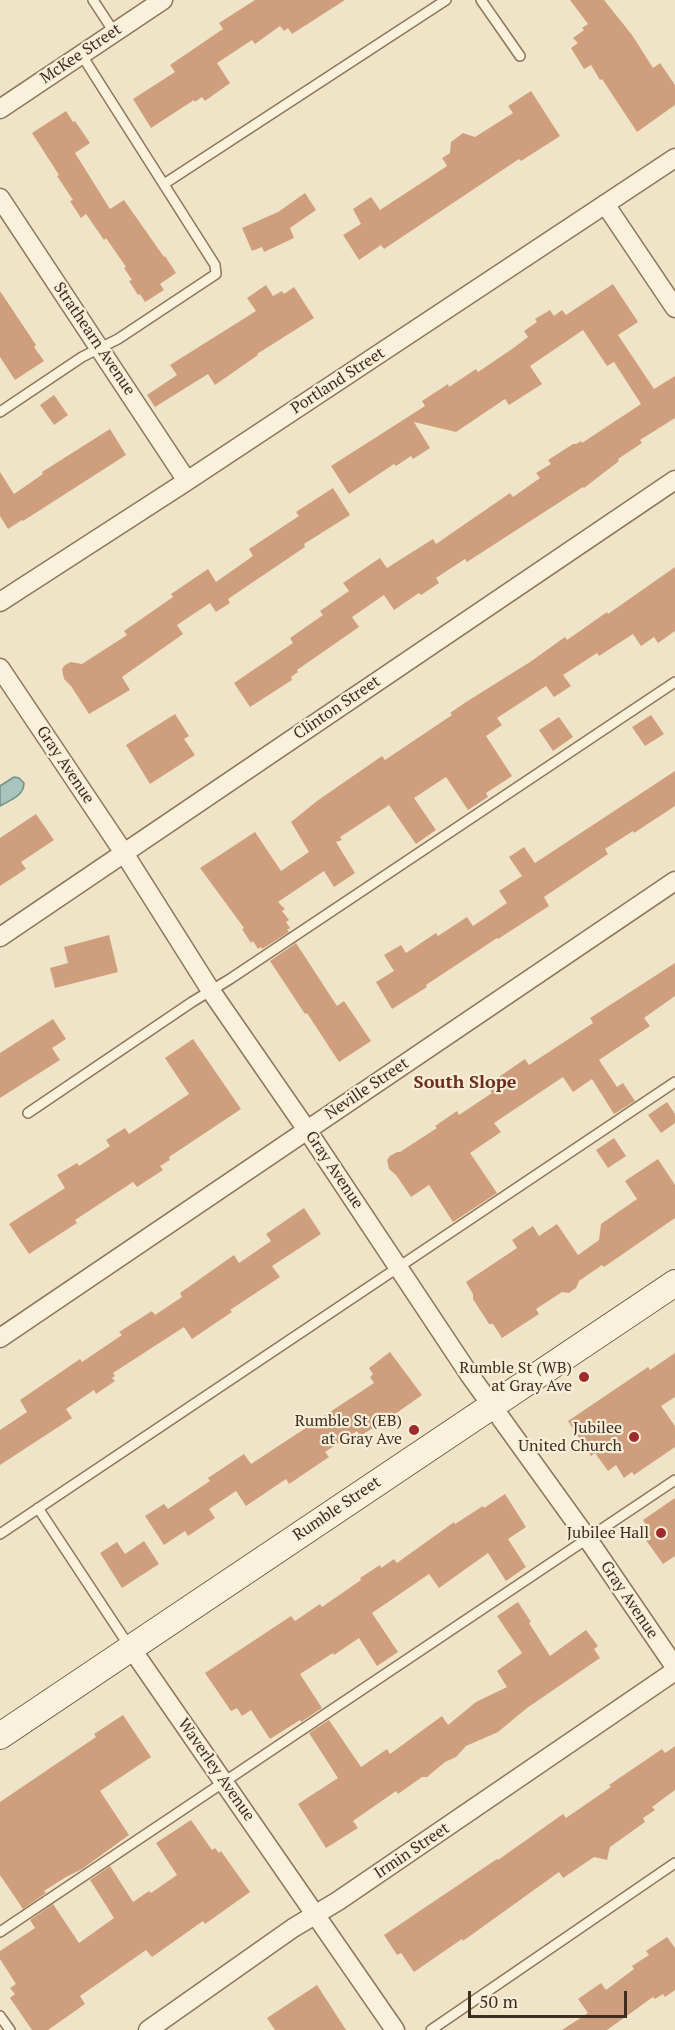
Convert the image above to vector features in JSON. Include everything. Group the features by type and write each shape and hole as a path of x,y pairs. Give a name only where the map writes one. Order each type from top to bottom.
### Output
{"street":[{"name":"McKee Street","path":"0,109 162,0"},
{"name":"Portland Street","path":"0,602 675,158"},
{"name":"Strathearn Avenue","path":"0,198 187,481"},
{"path":"605,204 675,308"},
{"name":"Clinton Street","path":"0,937 675,480"},
{"name":"Gray Avenue","path":"0,668 124,853 211,991 492,1405 587,1538 675,1669"},
{"name":"Neville Street","path":"0,1338 675,881"},
{"name":"Rumble Street","path":"0,1736 675,1282"},
{"name":"Waverley Avenue","path":"131,1648 395,2030"},
{"name":"Irmin Street","path":"148,2030 293,1928 338,1901 675,1669"}],"lane":[{"path":"93,0 114,32"},
{"path":"164,184 446,0"},
{"path":"481,0 519,56"},
{"path":"0,412 82,357 118,339 216,274 215,265 81,54"},
{"path":"28,1113 188,1004 211,991 675,682"},
{"path":"0,1534 675,1082"},
{"path":"0,1932 675,1480"},
{"name":"Waverley Avenue","path":"38,1508 131,1648"},
{"path":"431,2030 675,1863"},
{"path":"0,2016 10,2030"}],"water":[{"path":"14,777 24,783 22,791 0,806 0,786"}],"building":[{"path":"255,0 345,0 292,34 288,28 284,31 280,26 255,44 252,40 217,63 230,83 205,101 202,97 195,102 194,100 151,128 133,99 175,72 170,65 223,29 219,23"},
{"path":"570,0 604,0 632,35 653,68 660,63 675,85 675,105 637,132 591,65 584,69 571,48 578,43 573,38 588,24"},
{"path":"531,91 560,136 521,161 519,159 384,249 381,245 359,260 343,235 361,224 353,209 371,197 380,210 447,166 442,158 450,153 451,142 463,133 475,137 513,113 508,106"},
{"path":"66,111 90,143 75,153 110,209 124,200 176,273 160,284 164,290 145,302 129,281 132,280 124,268 126,267 106,238 104,240 86,214 81,218 70,201 73,200 57,176 59,175 32,133"},
{"path":"305,193 316,210 290,228 294,238 264,252 262,247 252,251 242,228 278,212"},
{"path":"613,284 638,322 618,335 654,389 675,376 675,418 640,440 642,443 618,459 619,461 584,488 467,562 465,559 436,578 439,583 421,595 419,593 394,610 384,595 352,617 359,627 297,670 298,672 291,677 292,680 250,707 234,683 293,643 290,638 323,615 320,611 349,591 343,583 380,558 387,568 433,539 436,544 510,493 513,497 540,478 536,473 551,464 548,460 573,444 581,441 582,443 641,404 614,362 607,366 583,330 530,366 542,384 509,405 505,399 456,432 414,422 430,448 413,459 411,456 396,466 394,464 349,494 331,466 425,406 422,401 448,384 449,387 476,369 478,372 512,349 528,337 524,331 537,322 535,319 550,310 554,316 562,310 566,315"},
{"path":"266,285 273,296 282,291 284,294 294,287 314,318 257,354 215,385 208,374 155,407 147,395 177,375 170,365 256,311 247,298"},
{"path":"0,291 44,361 15,380 0,357"},
{"path":"54,395 68,415 54,425 40,405"},
{"path":"110,429 126,455 8,529 0,516 0,472 14,494 43,474 42,472"},
{"path":"333,488 350,515 304,544 305,547 228,599 230,603 216,612 210,603 177,625 183,634 122,677 130,690 89,714 64,679 62,669 65,665 71,662 82,664 127,635 124,631 173,597 171,594 208,569 216,582 253,556 249,549 299,516 296,512"},
{"path":"675,567 675,631 658,643 654,637 641,646 633,634 563,675 571,686 554,697 546,686 497,718 502,725 486,736 512,776 486,793 488,797 468,810 446,777 414,798 436,830 416,844 389,805 340,837 342,840 336,842 355,873 334,887 324,871 278,902 285,909 282,911 289,920 286,922 290,928 287,930 289,932 262,949 261,947 258,949 253,941 251,943 242,929 244,928 200,868 255,832 281,871 309,852 291,822 317,801 382,756 385,760 452,715 450,713 466,702 565,637 567,640 607,612 608,614"},
{"path":"175,714 189,736 184,739 195,755 150,784 126,745"},
{"path":"651,715 664,734 645,746 632,727"},
{"path":"559,717 573,737 553,751 539,730"},
{"path":"675,771 675,806 605,849 608,854 544,897 549,906 392,1009 376,982 394,971 384,955 401,945 406,953 436,933 438,936 467,917 473,926 507,903 499,891 522,876 509,857 524,847 535,863"},
{"path":"36,814 54,840 21,862 26,869 0,886 0,838"},
{"path":"109,935 118,972 55,988 50,968 68,963 64,947"},
{"path":"296,943 337,1006 344,1001 371,1041 339,1062 270,961"},
{"path":"675,963 675,996 644,1018 650,1026 599,1060 617,1087 623,1083 635,1101 614,1114 592,1079 573,1092 563,1077 494,1123 501,1132 470,1153 497,1193 453,1222 429,1185 411,1197 389,1169 387,1160 390,1156 437,1128 435,1126 457,1111 459,1115 492,1093 487,1085 525,1059 529,1065 593,1023 590,1018"},
{"path":"53,1019 66,1039 52,1048 60,1060 0,1098 0,1053"},
{"path":"193,1039 241,1109 169,1157 170,1160 160,1166 163,1170 137,1187 133,1182 75,1220 77,1223 29,1254 9,1224 65,1188 57,1175 77,1163 79,1166 110,1146 106,1140 125,1128 129,1134 189,1094 165,1058"},
{"path":"667,1102 675,1114 675,1123 661,1133 648,1115"},
{"path":"614,1138 626,1156 608,1168 596,1150"},
{"path":"658,1159 675,1185 675,1218 604,1267 602,1265 579,1281 576,1288 569,1293 562,1292 536,1309 539,1314 502,1338 493,1324 489,1324 473,1299 473,1294 466,1282 517,1248 512,1240 533,1226 539,1236 557,1224 578,1255 599,1240 601,1224 637,1199 625,1181"},
{"path":"304,1208 321,1234 272,1266 280,1277 230,1310 232,1312 192,1339 184,1327 113,1373 115,1376 112,1378 115,1381 96,1394 94,1390 66,1409 72,1418 0,1465 0,1430 27,1412 20,1400 80,1359 82,1362 122,1335 119,1332 152,1311 155,1315 182,1297 180,1293 234,1255 239,1263 271,1241 266,1234"},
{"path":"390,1352 422,1395 360,1436 357,1431 325,1452 329,1457 289,1484 286,1479 246,1506 236,1491 209,1509 215,1518 188,1536 185,1531 164,1545 145,1516 164,1504 168,1509 210,1481 208,1478 244,1454 251,1464 374,1383 370,1377 373,1374 369,1368"},
{"path":"675,1353 675,1397 661,1406 675,1426 675,1447 634,1475 632,1472 624,1478 616,1465 608,1471 595,1453 591,1456 568,1421 648,1367 650,1370"},
{"path":"505,1494 526,1527 508,1539 526,1567 506,1581 488,1553 439,1588 429,1574 372,1613 398,1652 377,1666 359,1638 300,1674 322,1708 270,1739 251,1710 242,1716 237,1708 231,1711 205,1673 291,1616 295,1621 320,1604 322,1607 380,1565 381,1568 394,1559 397,1563 454,1522 455,1524"},
{"name":"Jubilee Hall","path":"675,1498 675,1556 663,1564 643,1536 650,1531 643,1520"},
{"path":"144,1541 159,1564 122,1588 100,1553 117,1542 125,1554"},
{"path":"518,1602 550,1656 586,1630 598,1646 594,1649 600,1658 527,1708 498,1732 466,1746 456,1757 445,1762 427,1777 422,1777 398,1794 396,1791 353,1821 358,1828 326,1848 298,1804 338,1778 309,1733 329,1720 361,1767 387,1749 390,1754 442,1716 448,1725 476,1702 507,1687 497,1671 522,1653 497,1616"},
{"path":"123,1715 151,1757 100,1791 129,1835 82,1869 44,1891 46,1893 23,1909 0,1875 0,1802 96,1737 94,1734"},
{"path":"675,1746 675,1790 652,1807 655,1810 643,1818 645,1822 610,1847 607,1860 594,1857 563,1878 559,1872 463,1941 462,1939 414,1972 401,1953 397,1955 384,1935 563,1814 566,1818 662,1749 665,1753"},
{"path":"191,1820 212,1850 215,1848 219,1853 221,1851 250,1892 205,1924 203,1921 152,1957 146,1950 80,1996 85,2004 48,2030 32,2030 10,1998 15,1994 10,1988 16,1984 0,1959 0,1951 35,1928 30,1920 53,1904 79,1943 114,1918 90,1880 110,1866 133,1902 149,1891 151,1893 177,1875 156,1843"},
{"path":"667,1937 675,1948 675,1990 665,1997 663,1994 655,1999 653,1997 607,2030 562,2030 588,2013 578,1999 601,1983 606,1990 634,1969 632,1966 649,1955 646,1951"},
{"path":"317,1985 346,2030 275,2030 267,2018"}],"place":[{"name":"Rumble St (WB) at Gray Ave","path":"584,1377"},
{"name":"Rumble St (EB) at Gray Ave","path":"414,1430"},
{"name":"Jubilee United Church","path":"634,1437"},
{"name":"Jubilee Hall","path":"661,1533"}],"district":[{"name":"South Slope","path":"465,1083"}]}
